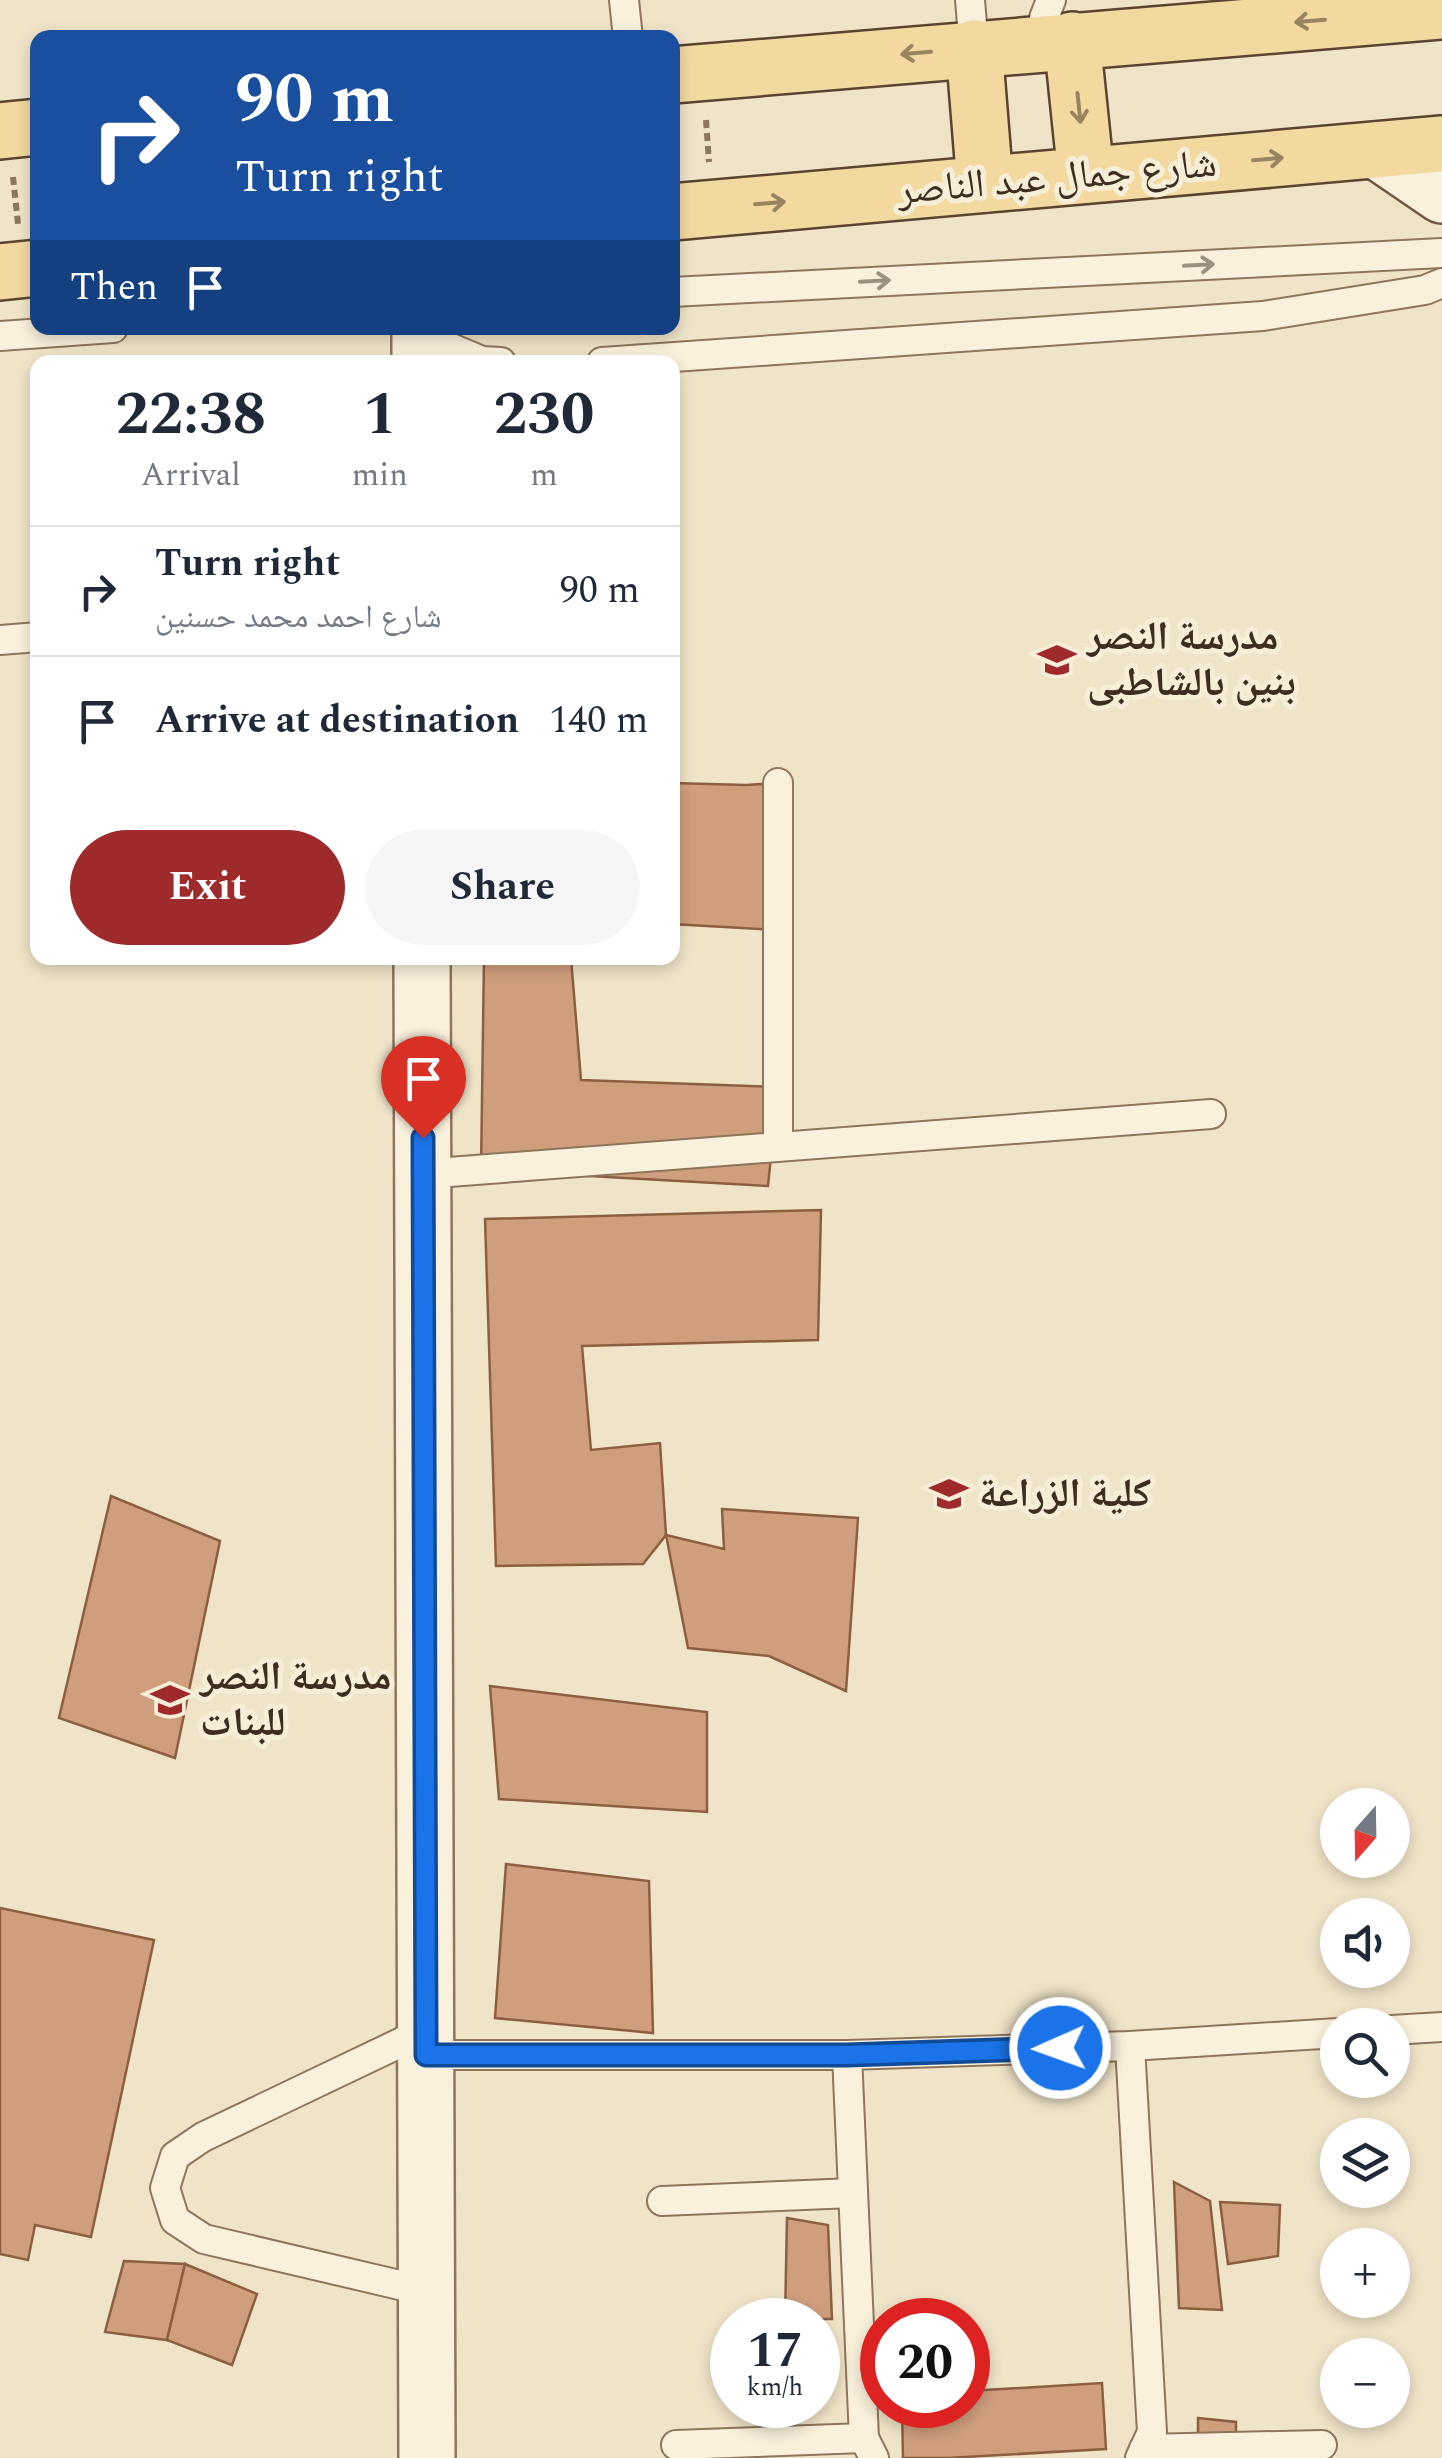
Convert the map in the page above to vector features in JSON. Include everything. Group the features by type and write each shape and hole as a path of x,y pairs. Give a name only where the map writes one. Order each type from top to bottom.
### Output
{"main road":[{"path":"688,73 972,24 1056,28 1419,8"},
{"path":"972,24 985,184"},
{"path":"1056,28 1086,175"},
{"name":"شارع جمال عبد الناصر","path":"692,210 1442,144"}],"street":[{"path":"1376,150 1442,195"},
{"path":"422,965 427,2458"}],"lane":[{"path":"624,0 627,30"},
{"path":"680,292 1442,253"},
{"path":"680,357 1263,316 1424,290 1442,283"},
{"path":"0,336 30,334"},
{"path":"420,342 462,355"},
{"path":"0,640 30,638"},
{"path":"778,784 778,1146"},
{"path":"423,1174 1211,1114"},
{"path":"1410,2029 1442,2026"},
{"path":"425,2290 204,2239 176,2220 165,2188 175,2156 203,2136 427,2042 847,2055 1130,2046 1320,2034"},
{"path":"1130,2046 1152,2432 1142,2454 1322,2445"},
{"path":"676,2446 869,2448 847,2055"},
{"path":"662,2201 853,2192"}],"path":[{"path":"688,73 692,210"},
{"path":"15,129 20,270"}],"building":[{"path":"680,783 778,783 779,930 680,924"},
{"path":"484,965 572,965 581,1080 778,1087 768,1186 481,1170"},
{"path":"821,1210 818,1340 582,1346 591,1450 660,1443 666,1535 643,1564 496,1566 485,1219"},
{"path":"111,1496 220,1541 175,1758 59,1718"},
{"path":"722,1509 858,1518 846,1691 769,1656 688,1648 666,1535 724,1549"},
{"path":"490,1686 707,1712 707,1812 499,1799"},
{"path":"506,1864 649,1881 653,2033 495,2018"},
{"path":"0,1908 154,1940 91,2237 35,2225 28,2260 0,2254"},
{"path":"1174,2182 1210,2201 1222,2310 1179,2308"},
{"path":"1220,2202 1280,2205 1278,2256 1228,2264"},
{"path":"787,2218 828,2225 831,2298 785,2298"},
{"path":"124,2261 185,2264 167,2340 105,2332"},
{"path":"185,2264 257,2294 232,2365 167,2340"},
{"path":"1102,2383 1106,2449 903,2458 902,2428 990,2428 990,2390"},
{"path":"1198,2418 1236,2422 1236,2458 1198,2458"}],"place":[{"name":"مدرسة النصر بنين بالشاطبى","path":"1057,660"},
{"name":"كلية الزراعة","path":"949,1494"},
{"name":"مدرسة النصر للبنات","path":"170,1700"}],"route":[{"path":"423,1138 426,2055 847,2055 1060,2048"}]}
